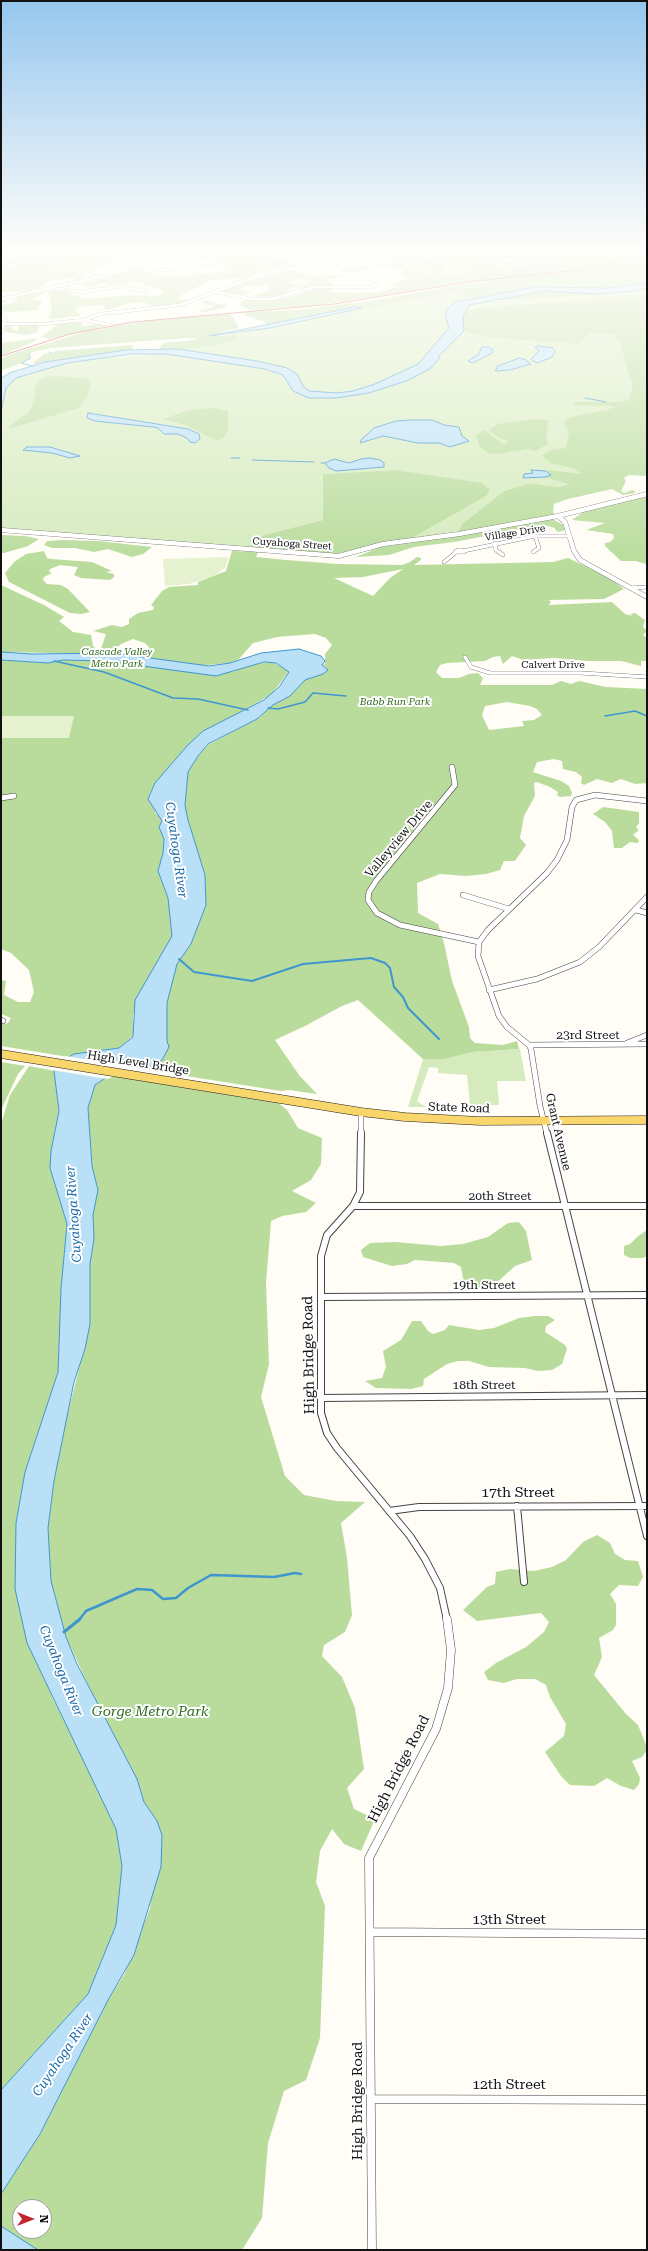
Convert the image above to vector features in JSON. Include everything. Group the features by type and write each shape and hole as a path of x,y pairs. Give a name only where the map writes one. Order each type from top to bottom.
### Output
{"main road":[{"name":"High Level Bridge","path":"1,1054 271,1097"},
{"name":"State Road","path":"271,1097 361,1112 446,1120 647,1120"}],"street":[{"name":"Cuyahoga Street","path":"1,530 328,556 350,554 383,544 459,534 558,516 647,494"},
{"path":"558,516 564,520 574,551 580,560 647,597"},
{"path":"533,552 539,548 535,536"},
{"name":"Village Drive","path":"444,562 455,553 461,554 463,551 495,543 535,536 570,536"},
{"path":"495,543 496,550 503,555"},
{"path":"631,588 647,587"},
{"name":"Calvert Drive","path":"465,658 471,667 490,673 581,673 647,677"},
{"name":"Valleyview Drive","path":"452,767 456,785 376,881 369,892 368,900 372,908 377,913 400,925 479,942"},
{"path":"529,1045 503,1022 489,990 478,956 479,942 488,930 547,873 557,860 568,839 574,802 582,796 599,795 647,800"},
{"path":"1,798 14,796"},
{"path":"463,895 509,909"},
{"path":"489,990 545,976 580,962 599,947 647,897"},
{"path":"636,910 647,913"},
{"path":"623,1045 647,1035"},
{"name":"23rd Street","path":"529,1045 647,1044"},
{"name":"Grant Avenue","path":"529,1045 544,1121 647,1536"},
{"name":"High Bridge Road","path":"361,1112 360,1192 353,1206 332,1227 325,1240 321,1256 320,1413 326,1432 390,1511 425,1559 440,1588 450,1631 451,1669 443,1708 434,1735 369,1858 371,1932 372,2250"},
{"name":"20th Street","path":"353,1206 647,1206"},
{"name":"19th Street","path":"321,1297 647,1295"},
{"name":"18th Street","path":"321,1398 647,1395"},
{"path":"516,1506 524,1582"},
{"name":"17th Street","path":"390,1511 419,1507 647,1506"},
{"name":"13th Street","path":"371,1932 647,1934"},
{"name":"12th Street","path":"371,2099 647,2100"}],"green space":[{"path":"4,357 30,357 30,359 1,371 1,359"},
{"path":"40,357 82,357 32,364"},
{"path":"120,357 647,357 647,411 583,474 569,483 558,487 530,483 504,491 462,524 458,532 397,542 433,526 463,508 429,476 395,470 323,474 323,520 253,538 251,548 1,528 1,412 6,388 16,378 50,367 86,360"},
{"path":"624,357 647,357 647,476 629,475 624,478 626,481 621,491 624,493 632,490 635,491 635,493 623,495 612,489 568,499 554,504 553,510 555,517 458,532 462,524 504,491 530,483 558,487 568,484 545,477 550,475 548,470 583,474 572,468 551,463 542,456 551,450 566,448 569,432 564,424 568,418 614,408 615,406 573,405 576,402 619,402 629,400 633,384 628,373"},
{"path":"58,376 88,379 91,385 87,397 78,408 9,429 11,425 29,412 35,397 35,387 39,381 47,377"},
{"path":"214,408 228,411 228,431 222,439 216,440 185,425 164,419 188,410"},
{"path":"536,419 550,421 548,422 546,436 548,444 535,451 527,449 497,454 488,453 480,447 476,436 483,430 504,444 509,441 501,439 489,430 498,424"},
{"path":"395,470 482,483 490,490 486,496 410,539 329,555 251,548 253,538 323,520 323,474"},
{"path":"647,494 647,564 635,561 621,561 605,546 605,543 610,542 614,538 613,534 586,530 605,523 572,520 589,508"},
{"path":"552,519 564,525 566,527 565,530 559,532 555,530 555,528 544,525 454,542 414,547 389,555 356,557 380,547 437,539"},
{"path":"1,535 25,536 39,539 28,546 1,553"},
{"path":"47,541 98,541 152,547 143,554 132,557 108,549 94,552 75,548 52,548 44,545"},
{"path":"44,551 47,558 92,562 112,571 105,572 114,574 114,577 110,580 81,578 74,575 78,567 60,565 50,569 49,572 52,573 44,577 43,580 47,584 61,585 68,589 90,612 81,614 70,613 9,582 5,573 14,562 26,554"},
{"name":"Babb Run Park","path":"232,551 258,552 256,557 338,564 402,565 417,557 421,558 421,560 414,565 553,562 568,558 610,578 624,589 604,599 549,600 551,602 549,605 612,602 625,614 633,616 630,614 635,613 645,620 643,627 647,631 643,635 647,638 647,661 641,661 641,666 621,661 588,661 554,658 523,660 512,656 503,664 500,656 493,657 485,661 447,663 440,665 436,672 442,678 459,678 469,674 478,673 483,678 480,685 552,685 561,681 571,684 579,681 606,687 647,689 647,783 635,784 621,779 612,783 597,779 584,785 581,783 582,777 576,772 563,769 562,761 554,759 537,762 533,772 561,781 569,786 572,793 571,796 560,797 557,795 558,792 550,787 537,782 534,783 535,796 524,816 520,838 526,845 515,861 504,861 500,870 486,874 466,876 440,874 417,883 418,913 438,924 444,943 452,981 469,1027 470,1038 475,1043 503,1045 517,1041 519,1049 472,1052 445,1059 423,1059 358,1000 342,1006 275,1040 299,1075 317,1094 289,1090 281,1091 142,1069 151,1067 169,1047 167,1041 167,1003 177,963 191,944 206,905 205,875 188,820 185,805 188,772 198,756 208,745 259,718 273,705 290,696 305,680 318,676 326,667 322,665 325,664 325,654 332,645 326,638 315,634 277,637 253,643 239,659 230,663 196,666 144,657 149,647 145,643 133,639 121,644 110,654 102,655 101,649 106,634 93,631 112,625 122,627 129,624 129,619 138,613 153,610 154,607 151,605 162,591 169,587 198,585 198,582 226,571","holes":["403,569 390,578 373,596 334,578 363,577","507,702 530,706 537,709 542,715 534,720 522,721 524,726 489,730 482,715 485,706"]},
{"path":"228,557 226,567 214,576 189,584 165,586 163,559"},
{"path":"1,585 44,605 64,617 59,621 73,632 91,635 93,646 100,654 1,652"},
{"path":"1,660 48,663 63,660 106,661 163,668 232,672 254,664 272,662 289,671 271,695 224,721 187,746 155,783 150,793 156,814 160,816 162,821 159,827 164,839 163,853 158,871 168,898 172,936 133,1015 133,1036 119,1048 93,1051 69,1057 1,1046 1,1025 8,1023 11,1018 1,1014 1,980 6,981 4,995 18,1002 30,1002 34,992 29,970 11,953 1,949"},
{"path":"1,716 74,716 69,738 1,738"},
{"path":"603,807 639,812 639,823 636,827 639,830 633,835 639,840 638,843 630,842 622,848 614,848 612,831 605,822 593,814"},
{"path":"520,1049 526,1081 497,1081 499,1105 470,1105 467,1075 438,1073 438,1068 429,1067 417,1101 426,1107 408,1107 423,1059 445,1059 472,1052"},
{"path":"1,1062 25,1066 18,1074 1,1110"},
{"path":"29,1066 55,1071 59,1111 50,1169 67,1224 61,1290 58,1372 25,1472 16,1523 52,1697 91,1774 116,1829 122,1866 116,1925 88,1994 1,2090 1,1124 10,1095"},
{"name":"Gorge Metro Park","path":"120,1072 271,1097 287,1110 298,1128 322,1138 321,1164 311,1180 292,1191 316,1203 306,1212 282,1216 271,1221 266,1283 269,1364 261,1397 285,1476 304,1495 336,1501 365,1502 341,1523 347,1558 352,1615 345,1632 324,1645 322,1656 342,1677 355,1708 364,1769 347,1788 354,1809 375,1819 361,1851 344,1844 332,1829 320,1851 316,1882 325,1906 320,2038 306,2080 284,2091 268,2143 262,2218 242,2250 38,2250 21,2239 52,2239 52,2199 12,2199 12,2233 1,2226 1,2194 40,2134 108,2000 124,1975 150,1908 157,1821 144,1802 137,1779 98,1706 66,1637 51,1581 48,1528 54,1481 63,1433 90,1324 90,1264 94,1239 93,1216 98,1190 92,1166 88,1108 95,1085 107,1077"},
{"path":"519,1222 526,1231 532,1260 515,1266 493,1286 484,1288 474,1288 464,1283 461,1267 454,1263 415,1260 407,1264 392,1266 363,1257 361,1250 370,1243 395,1242 441,1246 463,1244 488,1237 508,1223"},
{"path":"647,1230 647,1256 643,1258 630,1258 624,1255 624,1246 630,1244"},
{"path":"548,1316 555,1320 546,1326 545,1332 565,1345 567,1349 562,1364 552,1370 538,1371 525,1368 489,1367 469,1361 458,1361 447,1364 424,1379 423,1386 411,1389 376,1388 365,1381 382,1378 386,1367 383,1351 401,1340 412,1321 421,1321 428,1331 433,1334 445,1330 449,1325 479,1330 494,1328 519,1318"},
{"path":"597,1535 610,1543 615,1554 625,1560 638,1561 643,1577 638,1586 619,1585 610,1594 616,1604 616,1625 613,1630 599,1638 602,1657 594,1675 626,1714 638,1725 645,1742 647,1750 642,1757 632,1761 640,1778 639,1784 634,1790 621,1786 607,1778 594,1786 570,1785 561,1776 545,1752 564,1736 566,1724 550,1697 546,1685 535,1679 517,1679 504,1683 488,1680 484,1672 496,1663 526,1647 544,1632 549,1622 541,1613 477,1621 463,1610 487,1587 495,1584 496,1572 510,1569 534,1571 552,1567 566,1560 583,1542"}],"water":[{"path":"78,357 110,357 67,363 16,378 6,388 1,412 1,378 12,372 45,362"},
{"path":"186,357 231,357 287,368 297,374 303,386 309,391 337,393 353,391 375,384 418,364 424,357 439,357 431,368 409,380 369,393 336,398 309,398 293,391 283,375 265,369"},
{"path":"474,357 484,357 473,363 468,361"},
{"path":"533,357 552,357 538,363 531,359"},
{"path":"519,358 526,360 531,364 510,370 495,371 498,366"},
{"path":"88,413 188,429 199,434 200,439 195,443 190,442 187,438 178,434 164,434 158,428 95,421 87,418"},
{"path":"432,420 444,425 459,427 462,436 469,441 450,447 439,443 418,443 383,436 360,443 361,440 374,428 396,421"},
{"path":"27,447 50,447 80,456 70,458 52,453 23,450"},
{"path":"370,458 380,460 384,463 384,467 336,471 329,468 325,463 334,459 349,463"},
{"path":"531,470 546,471 551,475 545,477 523,478 524,474 533,473"},
{"name":"Cuyahoga River","path":"299,649 321,656 325,661 322,665 328,670 323,674 305,680 290,696 273,705 257,719 208,744 188,772 185,805 188,820 205,875 206,905 191,944 177,964 167,1003 167,1041 169,1047 162,1060 151,1067 120,1072 107,1077 95,1085 88,1108 92,1166 98,1190 93,1215 94,1239 90,1264 90,1324 85,1349 74,1382 54,1481 48,1528 51,1581 66,1637 77,1664 137,1779 144,1802 157,1821 162,1835 161,1867 134,1955 108,2000 40,2134 1,2194 1,2090 88,1994 116,1925 122,1866 116,1829 27,1643 15,1589 16,1523 25,1472 58,1372 61,1289 67,1224 50,1168 51,1151 59,1111 54,1071 64,1060 74,1054 119,1048 133,1037 135,1000 172,936 168,898 158,871 163,853 164,839 159,827 162,821 148,799 155,783 187,746 203,731 264,700 279,687 289,672 276,663 264,662 216,676 106,661 63,660 48,663 1,660 1,652 32,654 114,653 209,666 230,663 261,653"},
{"path":"1,2226 12,2233 12,2239 21,2239 38,2250 1,2250"}],"pier":[{"path":"66,1056 149,1070 121,1074 107,1079 52,1070"}],"waterway":[{"path":"30,357 31,358 21,363 33,366"},
{"path":"585,398 606,402"},
{"path":"231,458 240,458"},
{"path":"252,460 314,462"},
{"path":"54,661 104,672 173,698 198,699 248,710"},
{"path":"268,708 278,709 305,702 313,693 346,696"},
{"path":"605,716 635,711 647,716"},
{"path":"179,959 194,972 252,981 303,964 371,958 385,963 390,968 394,987 403,997 408,1008 439,1039"},
{"path":"79,1619 86,1611 137,1589 152,1590 163,1599 176,1598 188,1588 211,1575 274,1577 295,1573 301,1574"},
{"path":"64,1632 79,1619"}],"park label":[{"name":"Cascade Valley Metro Park","path":"117,658"}]}
